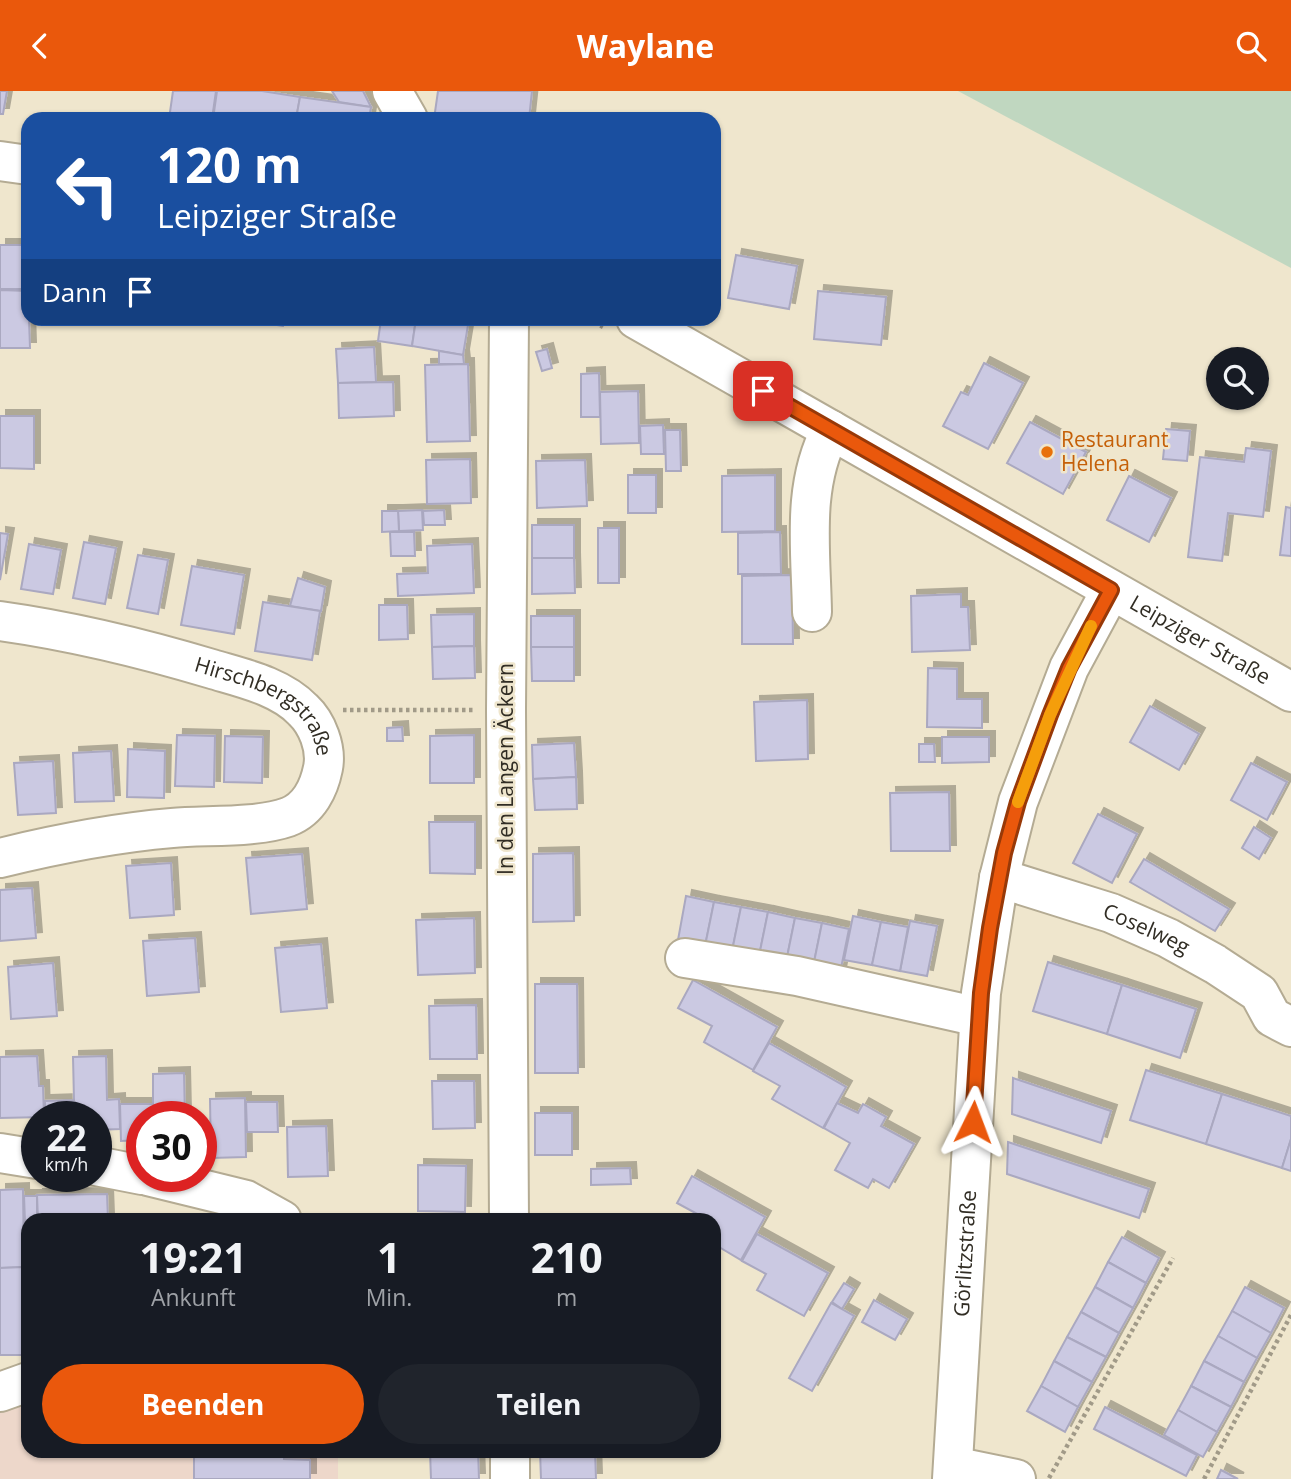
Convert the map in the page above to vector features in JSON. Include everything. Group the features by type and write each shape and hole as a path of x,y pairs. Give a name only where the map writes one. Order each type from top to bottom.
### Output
{"street":[{"path":"393,91 404,112"},
{"path":"0,161 21,164"},
{"name":"In den Langen Äckern","path":"509,326 506,710 509,1213"},
{"name":"Leipziger Straße","path":"648,326 1291,692"},
{"path":"812,613 812,482 820,450 831,430"},
{"name":"Görlitzstraße","path":"953,1472 979,1017 982,980 999,878 1018,802 1050,715 1069,668 1111,590"},
{"name":"Hirschbergstraße","path":"0,621 62,629 194,664 280,693 303,710 320,734 324,763 320,782 307,805 288,817 253,823 115,833 0,858"},
{"name":"Coselweg","path":"999,878 1111,913 1168,938 1216,964 1259,993 1282,1022"},
{"path":"685,958 796,977 979,1017"},
{"path":"0,1153 21,1156"},
{"path":"213,1192 246,1200 269,1213"},
{"path":"0,1392 21,1384"},
{"path":"510,1458 510,1479"},
{"path":"953,1472 1016,1479"}],"path":[{"path":"303,710 506,710"},
{"path":"1049,1479 1173,1258"},
{"path":"1203,1479 1291,1315"}],"shaded area":[{"path":"21,1404 21,1458 338,1458 338,1479 0,1479 0,1410"}],"green space":[{"path":"958,91 1291,91 1291,268"}],"building":[{"path":"0,91 7,91 3,114 0,114"},
{"path":"173,91 216,91 213,112 170,112"},
{"path":"217,91 262,91 300,97 297,112 214,112"},
{"path":"332,91 363,91 371,107 339,102"},
{"path":"438,91 532,91 530,112 435,112"},
{"path":"300,97 371,107 370,112 297,112"},
{"path":"0,245 21,245 21,289 0,289"},
{"path":"736,255 797,266 789,309 728,298"},
{"path":"0,290 21,291 21,326 29,326 30,348 0,348"},
{"path":"818,291 886,297 881,345 814,339"},
{"path":"380,326 415,326 412,346 378,341"},
{"path":"415,326 468,326 463,355 412,346"},
{"path":"374,347 376,382 338,383 336,349"},
{"path":"547,349 552,368 542,371 536,352"},
{"path":"439,351 463,355 464,364 439,364"},
{"path":"984,363 1023,383 988,449 943,426 961,392 968,395"},
{"path":"468,364 470,441 427,442 425,365"},
{"path":"599,373 600,417 581,417 581,374"},
{"path":"393,382 394,416 339,418 338,383"},
{"path":"638,391 639,443 601,444 600,392"},
{"path":"0,416 34,416 34,469 0,468"},
{"path":"1030,422 1086,452 1063,494 1007,463"},
{"path":"663,425 664,454 641,454 640,426"},
{"path":"1166,429 1190,431 1187,461 1163,459"},
{"path":"665,430 680,430 681,471 666,471"},
{"path":"1246,448 1271,451 1263,517 1228,513 1222,561 1188,557 1200,457 1244,462"},
{"path":"470,459 471,503 427,504 426,460"},
{"path":"585,460 587,506 537,508 536,461"},
{"path":"628,475 656,475 656,513 628,513"},
{"path":"775,475 775,531 722,532 722,476"},
{"path":"1129,476 1171,498 1149,542 1107,520"},
{"path":"1286,507 1291,508 1291,556 1280,555"},
{"path":"422,510 423,530 399,531 398,511"},
{"path":"444,510 445,525 424,525 423,511"},
{"path":"382,511 398,511 399,531 382,532"},
{"path":"532,525 574,525 574,558 532,558"},
{"path":"598,528 619,528 619,583 598,583"},
{"path":"390,532 414,532 415,556 391,556"},
{"path":"780,532 781,574 738,574 738,533"},
{"path":"0,533 8,534 0,580"},
{"path":"84,542 116,548 105,604 73,598"},
{"path":"29,544 61,550 53,594 21,589"},
{"path":"472,544 474,593 398,596 397,574 428,573 427,546"},
{"path":"138,555 168,560 158,614 127,608"},
{"path":"532,558 574,558 575,593 532,594"},
{"path":"192,566 244,575 234,634 181,625"},
{"path":"792,575 793,644 742,644 742,576"},
{"path":"298,578 325,587 321,611 290,606"},
{"path":"961,594 961,607 968,607 970,650 912,652 911,596"},
{"path":"263,602 320,611 312,660 255,651"},
{"path":"379,605 407,605 408,639 379,640"},
{"path":"474,614 474,646 432,647 431,615"},
{"path":"531,616 574,616 574,647 531,647"},
{"path":"474,646 475,678 433,679 432,647"},
{"path":"531,647 574,647 574,681 532,681"},
{"path":"928,668 957,669 957,699 982,699 982,728 927,727"},
{"path":"807,700 808,759 756,761 754,702"},
{"path":"1150,706 1199,734 1179,770 1130,742"},
{"path":"402,727 403,741 387,741 387,728"},
{"path":"177,735 215,736 214,787 175,786"},
{"path":"474,735 474,783 430,783 430,736"},
{"path":"225,736 263,737 262,783 224,782"},
{"path":"942,737 989,737 989,762 942,763"},
{"path":"574,743 576,777 533,779 532,745"},
{"path":"919,744 934,744 935,762 919,762"},
{"path":"128,749 165,751 164,798 127,797"},
{"path":"111,751 114,801 75,802 73,753"},
{"path":"53,761 56,813 18,815 14,763"},
{"path":"1251,763 1287,782 1267,820 1231,800"},
{"path":"576,777 577,809 535,810 533,779"},
{"path":"949,792 950,851 891,851 890,793"},
{"path":"1098,814 1137,834 1112,883 1073,863"},
{"path":"429,822 475,822 475,874 430,873"},
{"path":"1254,827 1271,838 1259,859 1242,848"},
{"path":"573,853 574,921 533,922 533,854"},
{"path":"302,854 307,909 251,914 246,858"},
{"path":"1144,859 1229,909 1215,931 1130,882"},
{"path":"171,863 174,915 130,918 126,866"},
{"path":"32,888 36,938 0,941 0,890"},
{"path":"686,896 714,902 705,946 678,940"},
{"path":"714,902 741,907 732,951 705,946"},
{"path":"741,907 768,912 759,956 732,951"},
{"path":"768,912 795,918 786,962 759,956"},
{"path":"853,916 881,922 872,965 844,960"},
{"path":"474,918 475,973 418,975 416,920"},
{"path":"795,918 822,923 813,967 786,962"},
{"path":"910,921 937,926 927,976 900,971"},
{"path":"881,922 908,927 900,971 872,965"},
{"path":"822,923 849,929 840,973 813,967"},
{"path":"195,938 199,992 147,996 143,941"},
{"path":"321,944 327,1008 281,1012 275,948"},
{"path":"1048,962 1122,985 1107,1034 1033,1011"},
{"path":"53,963 57,1016 11,1019 8,967"},
{"path":"693,980 777,1027 753,1070 704,1042 712,1026 678,1008"},
{"path":"535,984 577,984 578,1073 535,1073"},
{"path":"1122,985 1196,1009 1180,1058 1107,1034"},
{"path":"476,1005 477,1059 430,1059 429,1006"},
{"path":"769,1043 846,1087 823,1128 772,1099 780,1086 753,1071"},
{"path":"37,1056 39,1086 43,1086 43,1101 21,1101 21,1118 0,1118 0,1057"},
{"path":"106,1056 107,1100 119,1099 120,1129 112,1129 112,1101 45,1101 74,1100 73,1057"},
{"path":"1146,1070 1222,1094 1206,1144 1130,1120"},
{"path":"184,1073 185,1101 153,1101 153,1074"},
{"path":"1013,1078 1111,1111 1101,1143 1012,1114"},
{"path":"432,1081 474,1081 475,1128 433,1129"},
{"path":"1222,1094 1291,1116 1291,1139 1282,1168 1206,1144"},
{"path":"245,1098 246,1157 217,1158 217,1101 210,1099"},
{"path":"246,1102 277,1102 278,1132 247,1132"},
{"path":"837,1103 858,1113 863,1104 886,1117 881,1126 914,1144 889,1188 873,1179 868,1188 835,1170 850,1143 824,1128"},
{"path":"120,1104 126,1104 126,1141 121,1141"},
{"path":"535,1113 572,1113 572,1155 535,1155"},
{"path":"326,1126 328,1176 288,1177 287,1127"},
{"path":"1291,1139 1291,1171 1282,1168"},
{"path":"1008,1142 1149,1189 1139,1218 1007,1174"},
{"path":"418,1165 466,1166 465,1212 418,1211"},
{"path":"630,1168 631,1184 591,1185 591,1169"},
{"path":"692,1176 765,1217 741,1260 721,1248 721,1213 695,1213 677,1203"},
{"path":"21,1189 23,1213 21,1213 21,1267 0,1268 0,1190"},
{"path":"107,1194 108,1213 38,1213 37,1195"},
{"path":"24,1196 37,1196 37,1213 25,1213"},
{"path":"757,1234 828,1273 804,1316 757,1290 766,1274 742,1261"},
{"path":"1122,1237 1159,1258 1146,1283 1108,1262"},
{"path":"1108,1262 1146,1283 1133,1308 1095,1287"},
{"path":"21,1267 21,1355 0,1355 0,1268"},
{"path":"844,1283 854,1289 842,1309 832,1302"},
{"path":"1095,1287 1133,1308 1119,1333 1081,1312"},
{"path":"1245,1287 1284,1308 1271,1333 1232,1311"},
{"path":"874,1300 907,1319 895,1340 862,1322"},
{"path":"831,1303 854,1316 812,1391 789,1378"},
{"path":"1232,1311 1271,1333 1257,1358 1218,1336"},
{"path":"1081,1312 1119,1333 1106,1357 1067,1337"},
{"path":"1218,1336 1257,1358 1244,1382 1204,1361"},
{"path":"1067,1337 1106,1357 1092,1382 1054,1361"},
{"path":"1054,1361 1092,1382 1078,1407 1041,1386"},
{"path":"1204,1361 1244,1382 1231,1407 1191,1386"},
{"path":"1041,1386 1078,1407 1065,1432 1027,1411"},
{"path":"1191,1386 1231,1407 1217,1432 1178,1410"},
{"path":"1105,1407 1197,1455 1186,1476 1094,1429"},
{"path":"1178,1410 1217,1432 1203,1457 1164,1435"},
{"path":"194,1458 310,1460 310,1479 194,1479"},
{"path":"430,1458 478,1458 479,1479 431,1479"},
{"path":"540,1458 595,1458 596,1479 541,1479"},
{"path":"1221,1470 1238,1479 1217,1479"}],"slow traffic":[{"path":"1018,802 1069,668 1091,626"}],"place":[{"name":"Restaurant Helena","path":"1047,452"}],"route":[{"path":"763,391 1111,590 1069,668 1018,802 1004,853 981,993 973,1122"}]}
